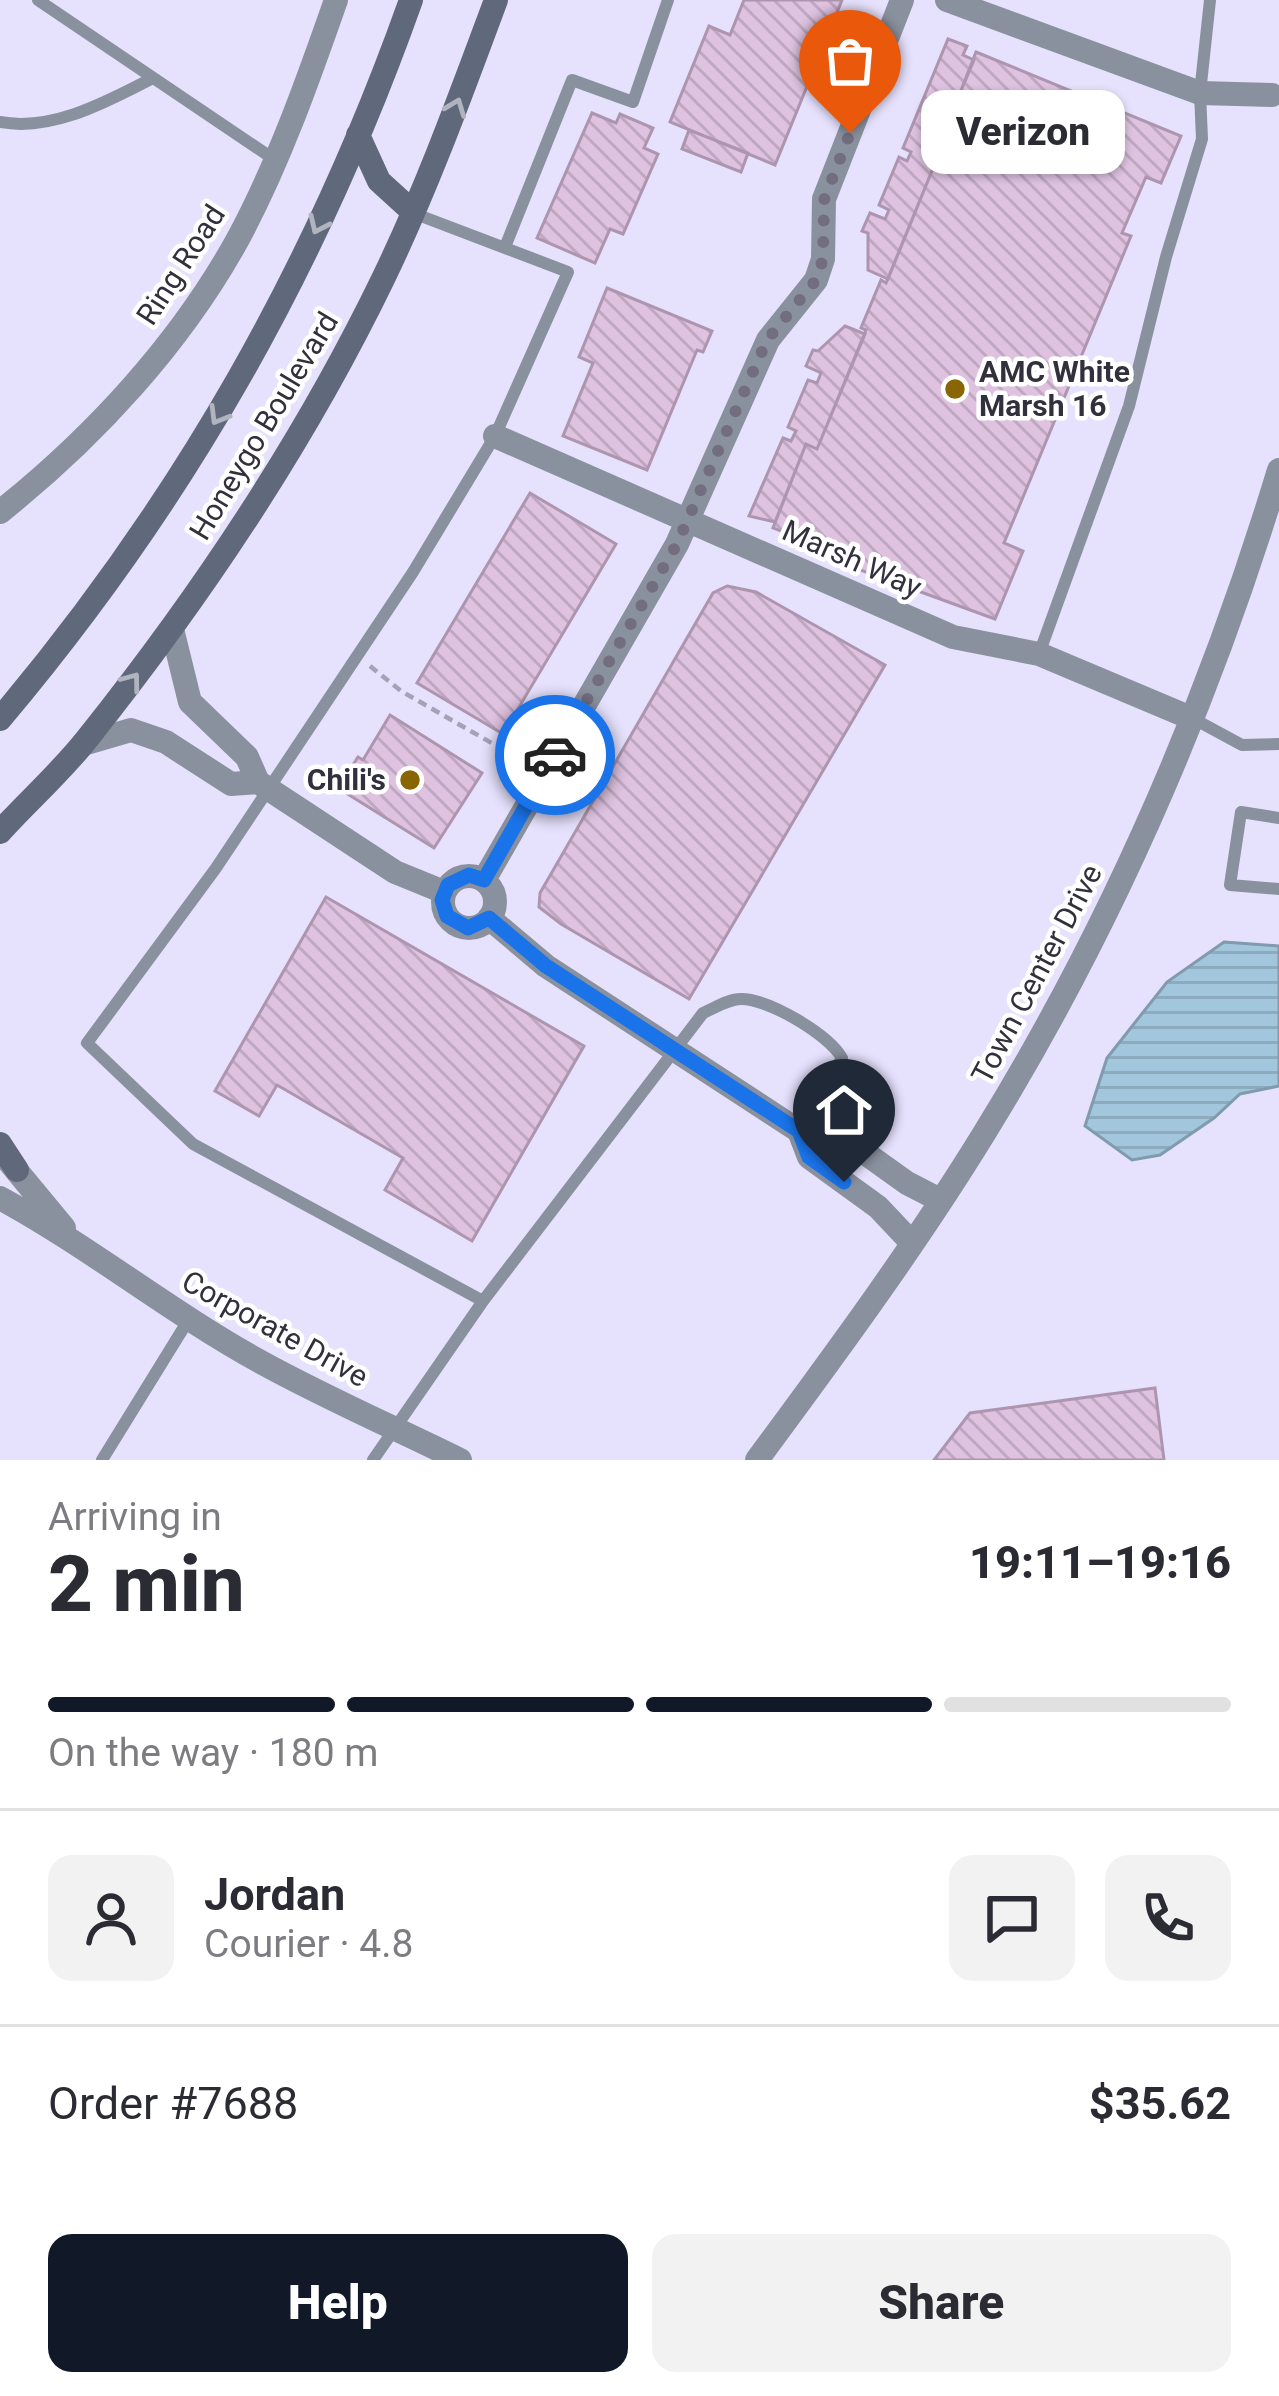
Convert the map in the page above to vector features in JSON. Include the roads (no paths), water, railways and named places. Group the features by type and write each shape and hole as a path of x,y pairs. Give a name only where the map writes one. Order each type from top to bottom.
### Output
{"main road":[{"name":"Honeygo Boulevard","path":"0,719 113,579 219,416 275,314 358,135 410,0"},
{"name":"Honeygo Boulevard","path":"0,832 83,744 172,629 279,469 320,400 413,212 496,0"},
{"path":"358,135 379,182 413,212"},
{"path":"0,735 52,658"}],"street":[{"name":"Ring Road","path":"0,512 72,449 172,337 237,240 276,161 336,0"},
{"path":"484,880 689,519 764,347 816,280 823,259 824,200 902,0"},
{"path":"947,0 1200,93 1272,95"},
{"name":"Marsh Way","path":"495,436 953,637 1039,654 1191,718"},
{"name":"Town Center Drive","path":"757,1460 852,1334 1043,1033 1165,786 1279,470"},
{"path":"172,629 190,702 247,757 263,785 394,872 444,892"},
{"path":"83,744 131,730 166,742 230,784 263,785"},
{"path":"461,876 484,880 494,893 489,918 476,928 459,927 443,909 444,892 461,876"},
{"path":"489,918 546,966 799,1131 809,1157 878,1207 912,1243"},
{"path":"799,1131 830,1128 907,1183 940,1200"},
{"name":"Corporate Drive","path":"6,1155 70,1237"},
{"name":"Corporate Drive","path":"0,1198 70,1237 260,1362 460,1460"}],"lane":[{"path":"38,0 276,161"},
{"path":"505,247 572,80 633,102 668,0"},
{"path":"1039,654 1129,406 1166,257 1202,140 1200,93 1210,0"},
{"path":"0,122 76,114 153,78"},
{"path":"413,212 568,272 495,436 413,572 263,785 216,868 87,1043 193,1144 483,1301"},
{"path":"1191,718 1241,745 1279,744"},
{"path":"1279,818 1241,812 1230,885 1279,889"},
{"path":"374,1460 483,1301 704,1013 735,999 764,1002 834,1045 842,1058 799,1131"},
{"path":"102,1460 189,1319"}],"water":[{"path":"1224,942 1279,946 1279,1086 1240,1094 1160,1155 1132,1160 1085,1126 1107,1058 1167,982"}],"place":[{"name":"Verizon","path":"850,133"},
{"name":"AMC White Marsh 16","path":"955,389"},
{"name":"Chili's","path":"410,780"}]}
